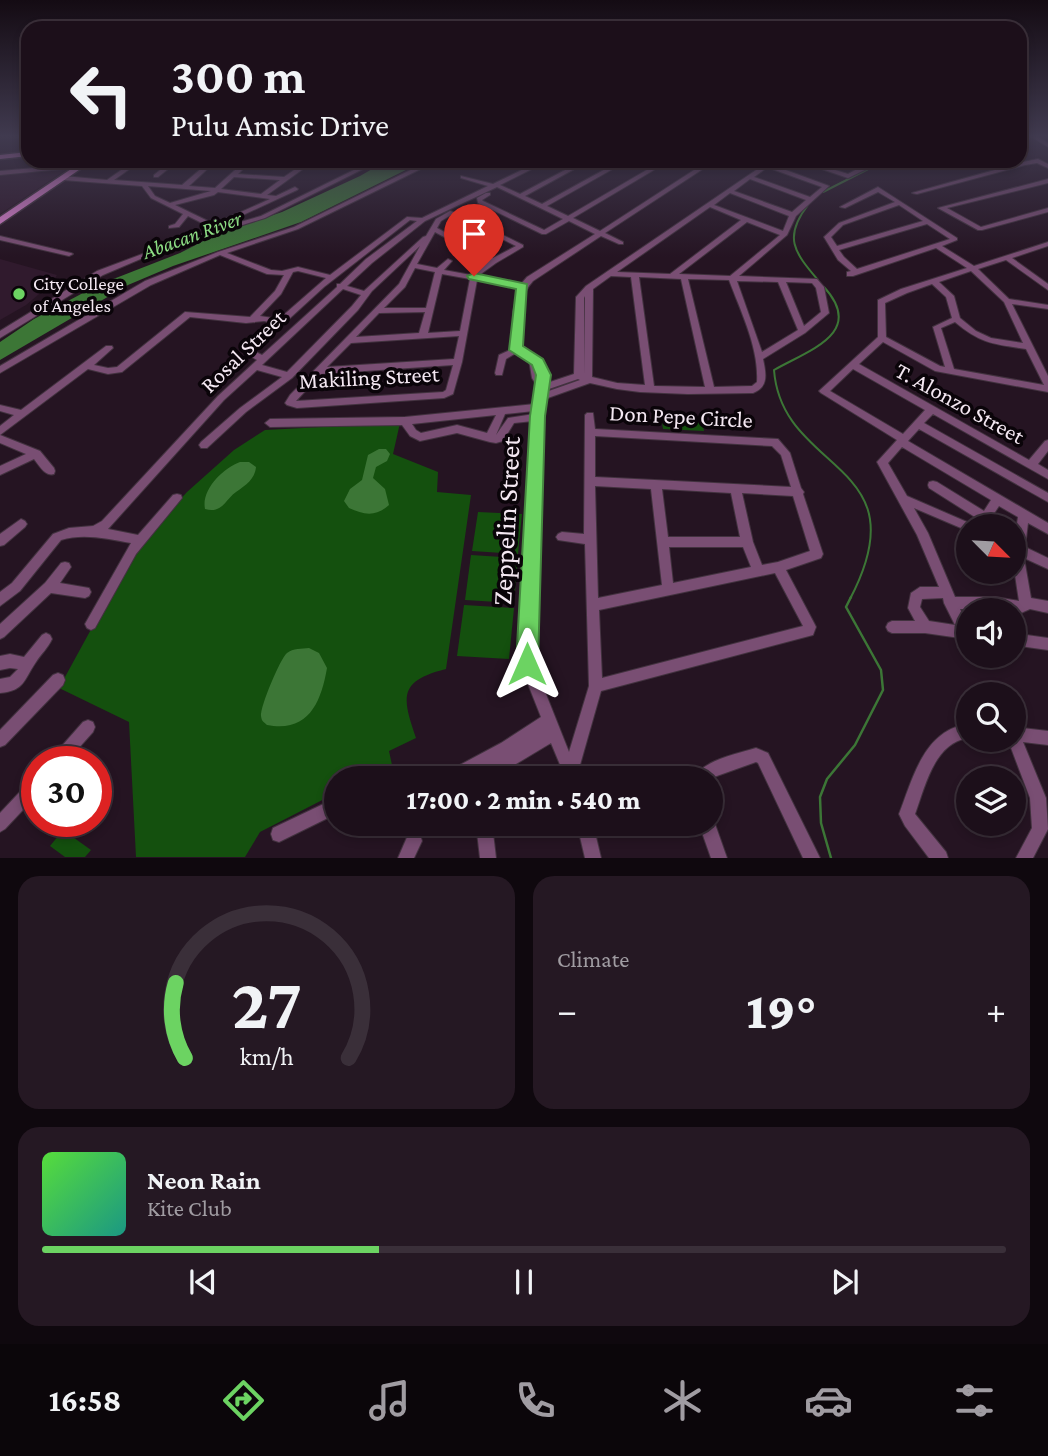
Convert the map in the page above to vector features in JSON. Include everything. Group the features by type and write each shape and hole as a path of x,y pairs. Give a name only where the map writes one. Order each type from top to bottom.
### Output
{"main road":[{"path":"0,221 63,178"}],"street":[{"path":"106,183 115,177"},
{"path":"183,188 195,177"},
{"path":"169,205 212,194 231,177"},
{"path":"260,177 286,179"},
{"path":"263,195 289,177"},
{"path":"0,335 100,273 155,251 263,217 344,177"},
{"path":"0,370 138,288 220,253 287,232 401,177"},
{"path":"463,177 520,196 621,243"},
{"name":"Rosal Street","path":"97,532 221,398 340,286 423,219 437,215 516,177"},
{"path":"520,177 479,199 544,233 639,177"},
{"path":"520,196 556,177"},
{"path":"543,206 595,177"},
{"path":"516,350 519,297 523,287 598,234 687,177"},
{"path":"579,376 580,298 589,288 749,177"},
{"path":"749,177 809,199"},
{"path":"732,278 785,234 793,215 826,186 801,177"},
{"path":"915,192 972,177"},
{"path":"63,178 217,190 276,198"},
{"path":"227,181 278,184"},
{"path":"1048,181 941,208 979,229 1048,210"},
{"path":"145,186 153,197 213,228 295,189"},
{"path":"843,207 878,190 929,221 955,239 853,273 827,237 841,225 899,203"},
{"path":"729,191 793,215"},
{"path":"709,205 785,234"},
{"path":"171,227 177,226 187,213"},
{"path":"474,276 521,246 458,215 450,214 440,218 434,229 494,261"},
{"path":"204,445 243,410 271,392 289,376 366,294 423,241 437,215"},
{"path":"289,376 259,363 248,352 331,277 362,253 409,218 423,219"},
{"path":"671,277 745,220"},
{"path":"835,249 929,221"},
{"name":"Makiling Street","path":"434,229 402,285 290,403 297,405 444,395 452,389 474,276"},
{"path":"0,239 69,254"},
{"path":"937,246 972,268 1007,301 1048,387"},
{"path":"1021,514 824,391 882,338 881,302 892,295 972,268 1046,247"},
{"path":"349,249 362,253"},
{"path":"220,253 270,272 304,269 331,277"},
{"path":"1006,257 1048,288"},
{"path":"423,335 439,270 447,261"},
{"path":"414,265 523,287"},
{"path":"253,319 278,292 290,271"},
{"path":"610,274 814,281 820,287 825,313 802,331 758,358"},
{"path":"635,276 650,387"},
{"path":"684,277 710,390"},
{"path":"568,383 589,380 650,387 753,390 761,381 758,358 732,278"},
{"path":"781,280 802,331"},
{"path":"934,282 950,296 956,319 979,337 1030,347"},
{"path":"340,286 366,294"},
{"path":"589,288 589,380"},
{"path":"1007,301 1048,307"},
{"path":"377,311 428,310"},
{"path":"87,366 108,371 119,370 188,314 253,319 264,317 281,322"},
{"path":"951,372 937,327 956,319"},
{"path":"349,340 464,333"},
{"path":"882,338 938,369 1048,387"},
{"path":"0,431 109,348"},
{"path":"499,373 502,357 516,350 522,351 533,359 540,399"},
{"path":"320,371 458,362"},
{"name":"T. Alonzo Street","path":"853,365 1048,475"},
{"path":"579,376 589,380"},
{"path":"405,421 412,433 420,437 457,429 500,438 511,420 579,376"},
{"path":"270,423 405,421 502,411 540,399"},
{"name":"Zeppelin Street","path":"540,399 527,664 568,766"},
{"path":"0,408 23,414"},
{"path":"932,409 882,462 922,533 956,613"},
{"path":"490,438 502,411"},
{"path":"574,766 596,685 590,539 590,415"},
{"path":"918,424 1048,498"},
{"name":"Don Pepe Circle","path":"590,432 775,442 785,453 817,554 778,567"},
{"path":"0,439 36,454 50,471"},
{"path":"1031,465 1048,444"},
{"path":"0,471 36,454"},
{"path":"590,481 799,492"},
{"path":"656,484 668,590"},
{"path":"933,485 971,514"},
{"path":"736,489 747,542 758,570"},
{"path":"91,624 139,540 177,498"},
{"path":"903,499 956,521"},
{"path":"987,514 997,500"},
{"path":"1026,517 1048,529"},
{"path":"0,541 21,524"},
{"path":"0,600 16,587 57,537 65,533 97,532 139,540"},
{"path":"562,537 590,539"},
{"path":"663,542 747,542"},
{"path":"1026,553 1048,564"},
{"path":"0,633 49,587 65,567"},
{"path":"594,605 778,567 810,627 809,631 596,685"},
{"path":"49,587 85,592"},
{"path":"925,627 914,608 915,597 920,593 958,598"},
{"path":"1026,605 1048,607"},
{"path":"892,627 925,627 956,632"},
{"path":"0,685 16,681 25,673 27,664 46,639"},
{"path":"1026,641 1048,644"},
{"path":"0,663 10,661 27,664"},
{"path":"0,740 58,680"},
{"path":"71,746 88,727"},
{"path":"472,766 552,727"},
{"path":"495,766 552,727"},
{"path":"940,858 908,817 929,756 956,733"},
{"path":"1026,735 1048,738"},
{"path":"1020,752 1038,798 1041,829 1024,858"},
{"path":"723,766 756,755 763,758 812,858"},
{"path":"0,824 21,802"},
{"path":"279,834 324,812"},
{"path":"485,836 488,858"},
{"path":"588,836 593,858"},
{"path":"711,836 719,858"},
{"path":"406,858 414,841"}],"shaded area":[{"path":"0,177 55,177 0,214"},
{"path":"358,177 392,177 301,222 173,266 128,285 0,360 0,342 34,319 98,285 180,253 215,235 282,212"},
{"name":"City College of Angeles","path":"0,259 57,275 51,284 26,305 0,320"},
{"path":"661,415 701,417 704,431 663,429"},
{"path":"400,423 393,454 438,472 437,492 471,495 446,669 419,679 412,685 407,701 416,738 389,751 392,765 324,766 324,799 260,832 245,857 136,857 129,722 59,688 124,569 144,539 187,492 234,450 265,430"},
{"path":"379,449 386,449 390,454 387,461 376,467 373,478 385,489 389,505 370,514 349,508 344,501 350,489 362,480 368,455"},
{"path":"240,462 249,462 256,467 252,478 219,508 205,509 206,494 210,487 227,469"},
{"path":"478,512 522,514 518,554 472,551"},
{"path":"471,555 518,558 514,603 465,600"},
{"path":"464,605 514,608 509,659 457,656"},
{"path":"309,648 319,653 327,668 316,704 302,720 293,724 267,725 262,719 262,711 280,664 289,651"},
{"path":"57,837 73,837 91,850 85,857 65,857 50,846"}],"waterway":[{"path":"823,192 852,177"},
{"path":"808,205 796,226 795,244 803,261 818,280"},
{"path":"824,287 835,303 839,317 836,328 816,347 774,370 783,404 800,431 860,493 870,519 868,554 850,599"},
{"path":"831,858 821,823 820,797 827,779 855,745 883,690 881,670 846,607 850,599"}],"place":[{"name":"City College of Angeles","path":"19,294"}],"route":[{"path":"474,276 523,287 519,297 516,350 522,351 538,363 543,375 538,416 527,664"}],"water label":[{"name":"Abacan River","path":"192,235"}]}
